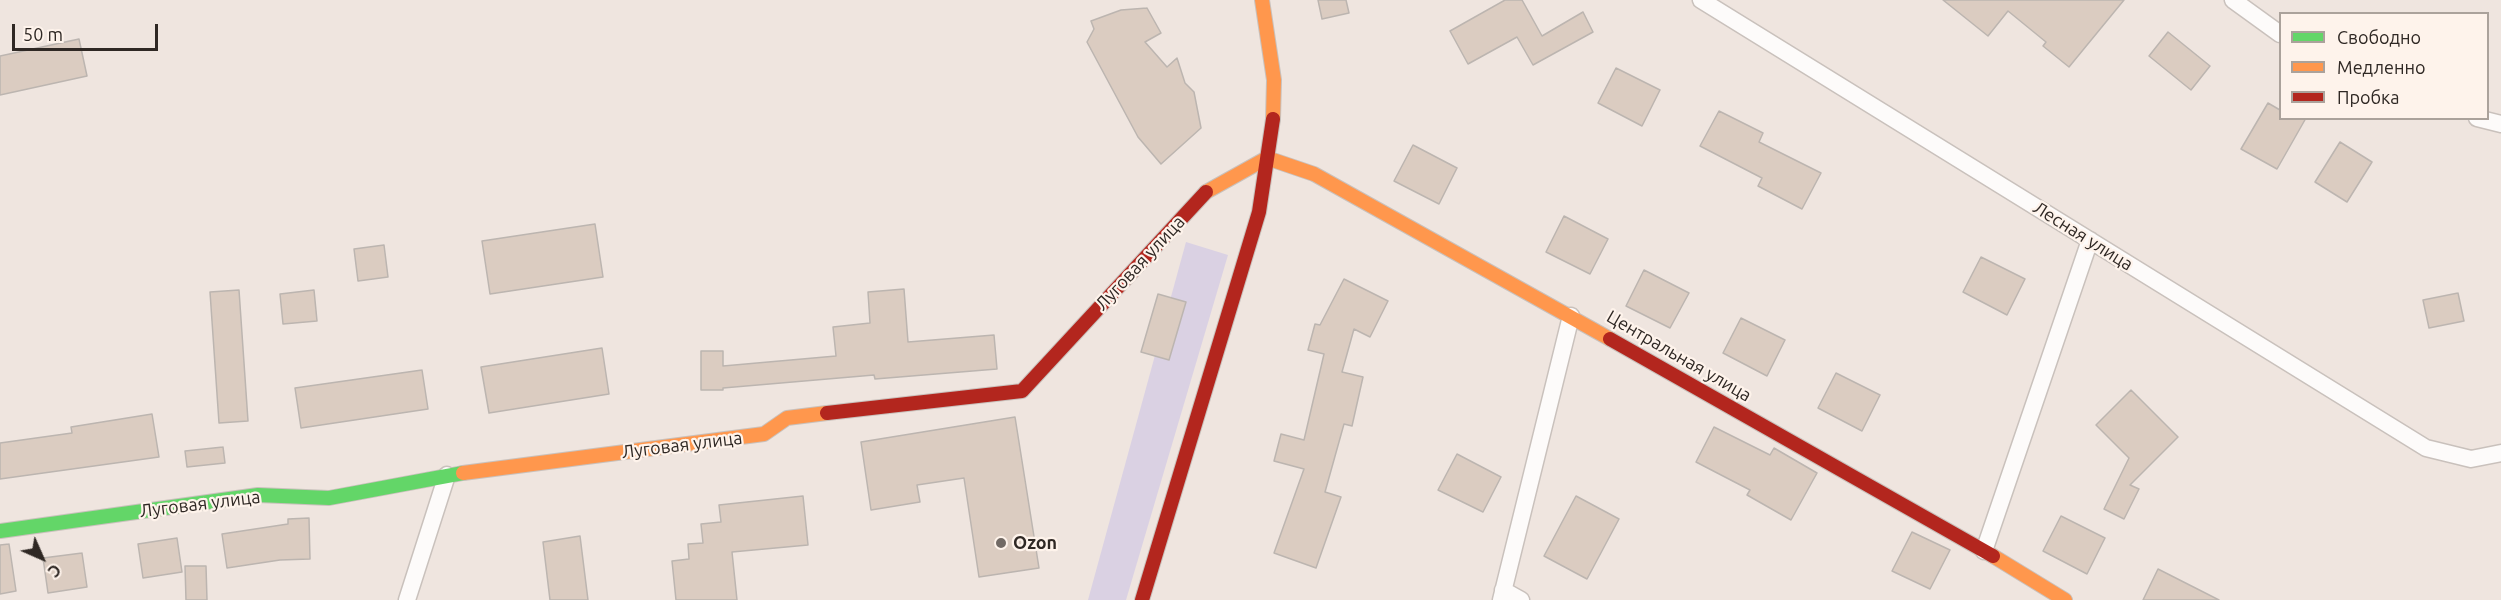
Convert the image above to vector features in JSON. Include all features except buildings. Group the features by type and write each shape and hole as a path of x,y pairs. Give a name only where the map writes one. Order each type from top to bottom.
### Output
{"street":[{"path":"1142,600 1259,212 1273,119 1274,80 1262,0"},
{"name":"Лесная улица","path":"1701,0 2426,448 2470,459 2501,453"},
{"path":"2233,0 2279,33"},
{"path":"2485,120 2501,124"},
{"name":"Центральная улица","path":"1267,158 1314,174 1571,315 1984,551 2065,600"},
{"name":"Луговая улица","path":"0,531 258,495 329,498 447,475 765,434 787,418 1022,391 1207,191 1267,158"},
{"path":"1984,551 2033,399 2090,240"},
{"path":"1521,600 1502,595 1571,315"},
{"path":"407,600 447,475"}],"shaded area":[{"path":"1186,242 1228,255 1126,600 1088,600"}],"traffic: fast":[{"path":"0,531 258,495 329,498 463,473"}],"traffic: slow":[{"path":"1262,0 1274,80 1273,119"},
{"path":"1206,192 1267,158 1314,174 1610,339"},
{"path":"463,473 764,434 787,418 827,413"},
{"path":"1993,556 2065,600"}],"traffic: jam":[{"path":"1142,600 1259,212 1273,119"},
{"path":"827,413 1022,391 1206,192"},
{"path":"1610,339 1993,556"}],"place":[{"name":"Ozon","path":"1001,543"}]}
